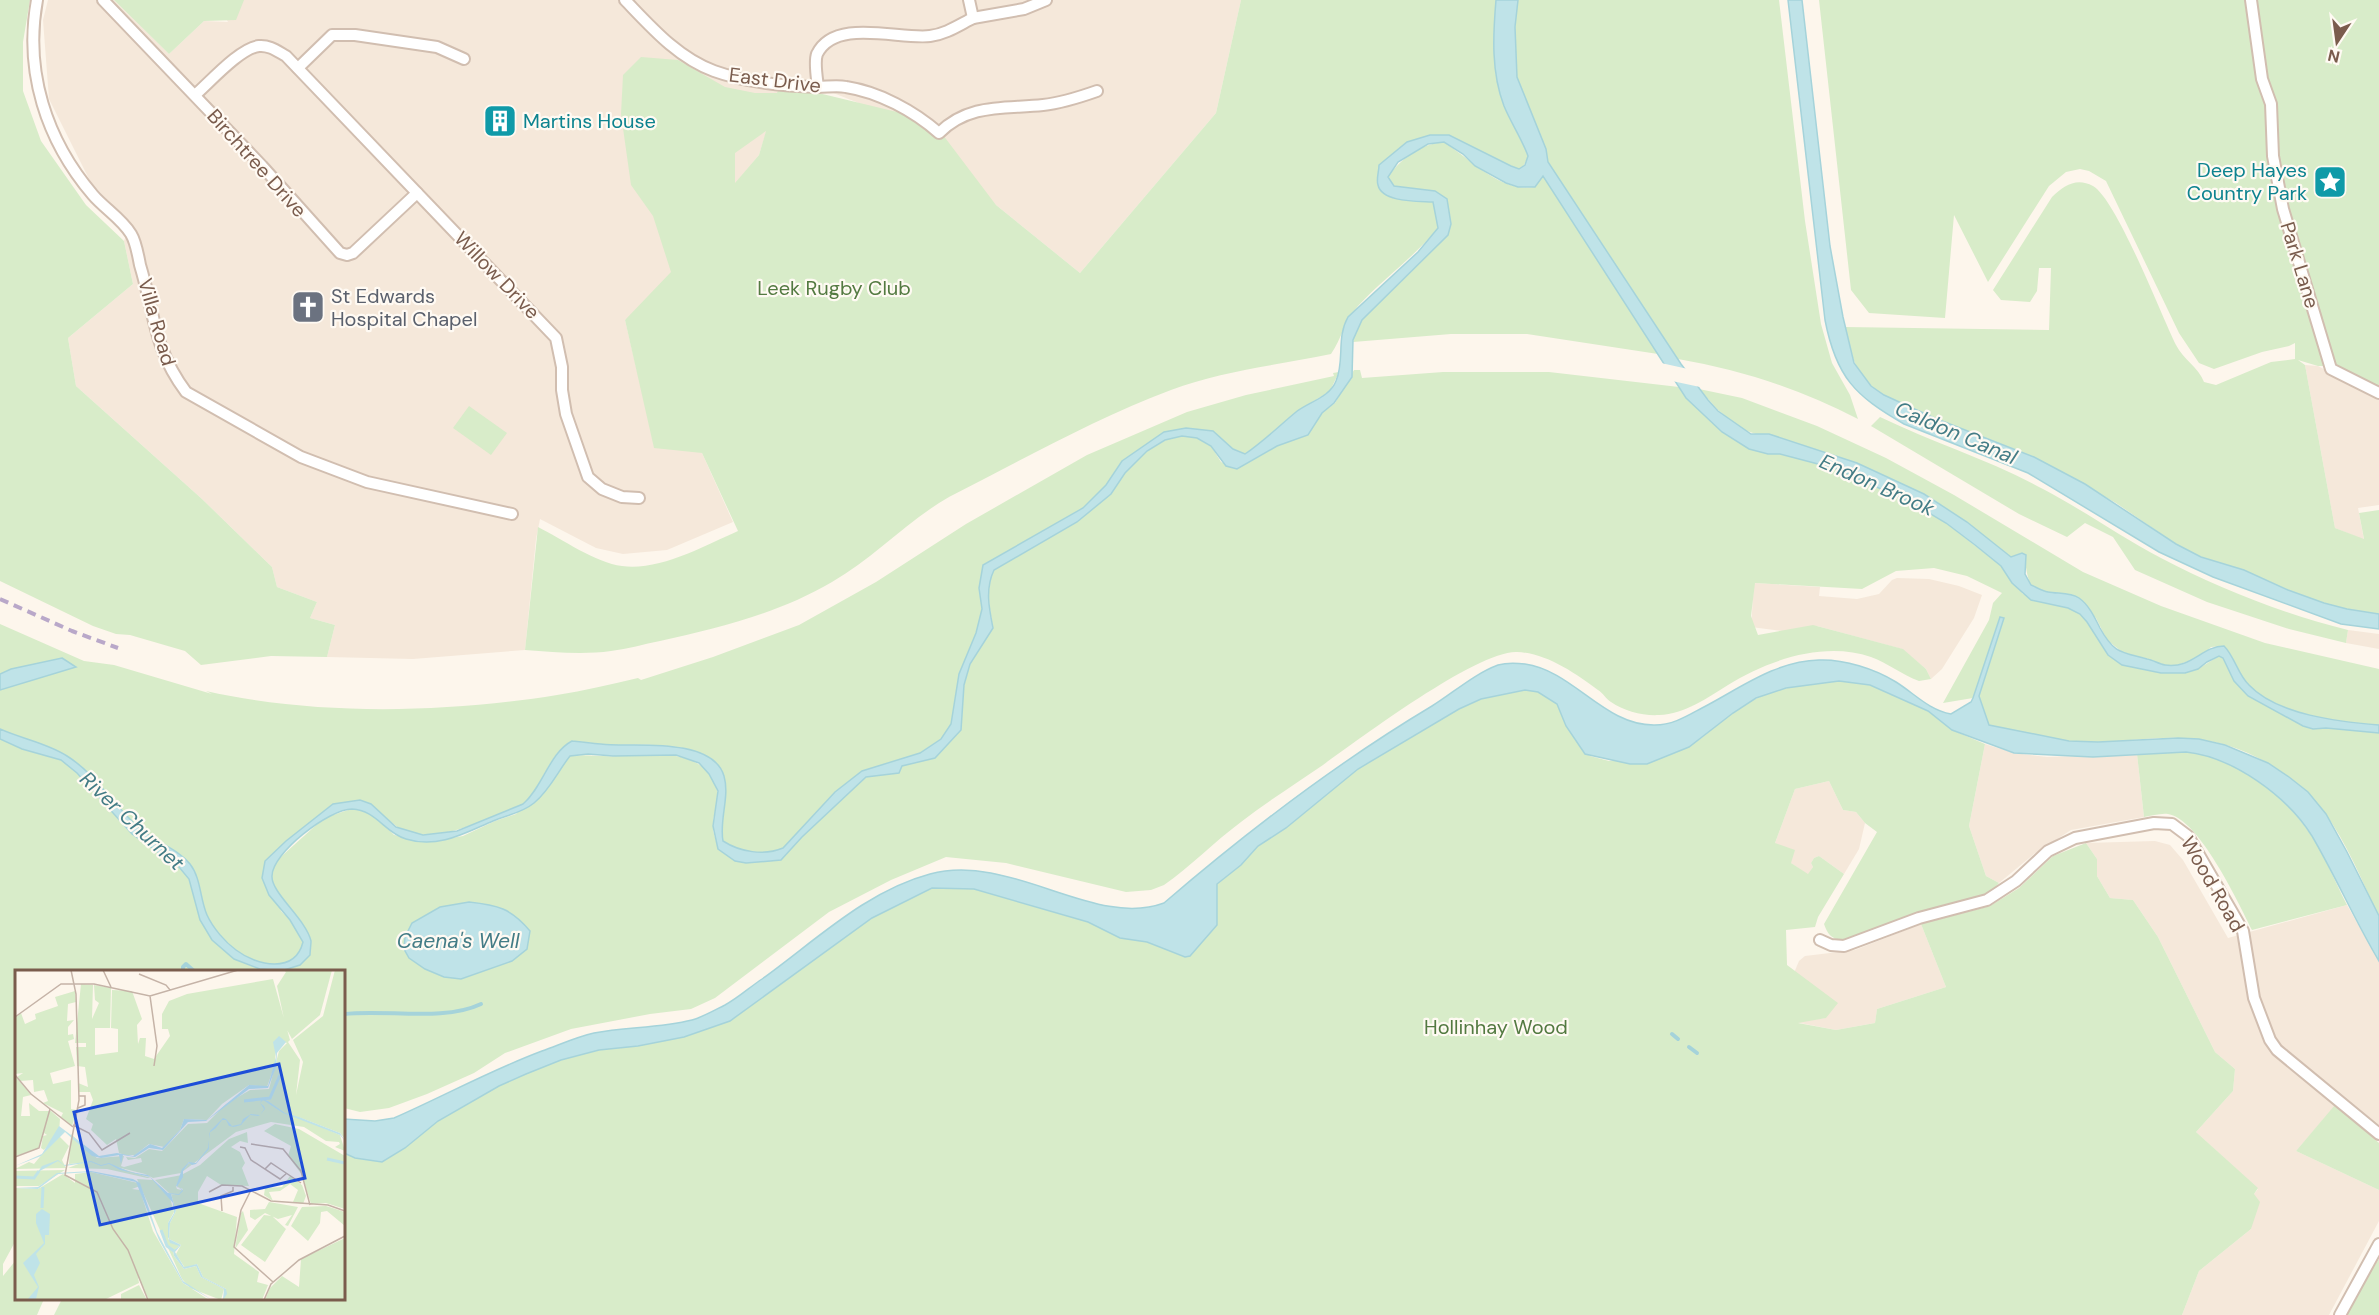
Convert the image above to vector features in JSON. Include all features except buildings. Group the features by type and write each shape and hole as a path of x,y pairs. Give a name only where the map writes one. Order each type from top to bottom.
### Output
{"street":[{"name":"Villa Road","path":"37,0 33,31 36,82 52,131 74,171 94,196 131,234 147,286 162,354 173,376 186,392 301,457 367,482 512,514"},
{"name":"Birchtree Drive","path":"103,0 195,95 340,253 346,255 354,253 417,192"},
{"name":"East Drive","path":"625,0 675,50 711,70 745,80 818,87 843,86 865,91 922,118 939,133 955,119 975,110 1045,105 1097,91"},
{"path":"969,0 973,18"},
{"path":"818,87 816,56 826,42 847,34 888,33 918,37 933,36 948,32 973,18 1024,9 1046,0"},
{"name":"Park Lane","path":"2252,0 2262,78 2271,104 2273,156 2283,209 2331,369 2379,393"},
{"path":"298,68 332,34 355,35 438,47 464,59"},
{"name":"Willow Drive","path":"195,95 244,52 259,46 270,47 286,56 556,338 562,367 562,390 566,414 588,477 602,489 622,497 639,498"},
{"name":"Wood Road","path":"1820,940 1831,945 1844,946 1860,942 1919,918 1987,900 2016,881 2048,850 2075,838 2154,823 2172,824 2188,836 2243,931 2254,998 2270,1040 2277,1050 2379,1134"},
{"path":"2340,1315 2379,1244"}],"shaded area":[{"path":"48,0 114,0 169,54 204,21 228,22 216,0 1241,0 1216,113 1080,273 996,205 902,120 818,87 781,84 759,155 735,184 706,264 625,320 637,371 702,453 733,522 667,550 623,554 596,548 540,519 525,650 413,659 327,657 335,625 310,618 317,602 277,587 272,567 202,499 76,386 68,338 133,284 124,241 130,226 90,181 49,99 43,20"},
{"path":"2305,365 2318,366 2379,399 2379,505 2358,508 2364,540 2335,528"},
{"path":"1897,578 1929,579 1959,586 1982,595 1974,618 1942,669 1931,679 1926,669 1902,649 1817,626 1815,635 1751,627 1754,583 1820,587 1819,596 1857,599 1879,594 1892,580"},
{"path":"2348,630 2379,634 2379,649 2346,643"},
{"path":"1985,744 2014,753 2047,757 2137,754 2144,817 2071,830 2034,854 1999,883 1986,876 1969,826"},
{"path":"1829,781 1843,810 1856,812 1865,823 1859,849 1844,874 1819,856 1811,863 1813,867 1808,875 1791,863 1775,843 1795,789"},
{"path":"2155,841 2170,845 2183,860 2228,938 2347,905 2379,961 2379,1127 2343,1097 2296,1151 2379,1190 2379,1221 2329,1315 2182,1315 2199,1271 2251,1229 2254,1194 2258,1189 2196,1132 2233,1091 2235,1069 2215,1052 2158,937 2133,900 2110,898 2097,876 2097,859 2086,843"},
{"path":"1921,924 1946,987 1877,1009 1875,1023 1836,1030 1795,1022 1825,1018 1794,973 1799,961 1805,956 1855,950"}],"green space":[{"path":"0,0 30,0 23,42 23,91 41,141 86,205 124,241 133,284 68,338 76,386 202,499 272,567 277,587 317,602 310,618 335,625 327,657 271,656 201,665 185,651 93,626 0,581"},
{"path":"114,0 244,0 236,20 204,21 169,54"},
{"name":"Leek Rugby Club","path":"1241,0 1496,0 1494,40 1497,80 1504,106 1528,157 1519,169 1449,135 1430,135 1379,165 1392,198 1433,202 1438,228 1358,306 1349,318 1331,354 1210,378 1142,401 1058,440 949,497 832,582 770,611 705,631 617,650 579,653 525,650 538,527 601,560 636,567 682,556 738,531 702,453 654,448 625,320 671,272 653,216 631,185 621,114 623,75 641,57 678,60 725,87 755,93 777,93 781,84 922,118 943,135 996,205 1080,273 1216,113","holes":["766,131 759,155 735,183 735,153"]},
{"path":"1518,0 1779,0 1805,221 1821,324 1832,363 1850,395 1858,419 1770,382 1678,359 1548,162 1517,77 1515,27"},
{"path":"1819,0 2379,0 2379,390 2333,366 2318,366 2298,360 2305,365 2335,528 2364,539 2359,513 2379,510 2379,614 2324,603 2244,570 2201,557 2176,544 2116,503 2034,457 1932,417 1884,395 1871,386 1859,373 1849,348 1845,327 2049,330 2051,268 2039,268 2037,291 2030,302 2001,300 1993,290 2052,197 2061,189 2076,182 2093,186 2114,213 2176,345 2204,382 2216,385 2271,362 2295,359 2295,343 2214,369 2199,363 2179,333 2106,181 2089,171 2080,169 2066,172 2049,186 1988,282 1954,215 1945,318 1869,313 1851,290"},
{"path":"1444,142 1486,173 1510,185 1535,187 1543,176 1658,354 1527,334 1451,334 1353,342 1362,320 1448,235 1435,191 1394,186 1388,177 1399,163 1413,153"},
{"path":"1354,370 1360,370 1362,378 1443,372 1549,372 1679,387 1686,398 1722,431 1749,449 1768,454 1780,454 1837,469 1914,504 1946,523 2001,566 2023,594 2069,608 2080,614 2108,655 2122,665 2161,673 2185,673 2198,669 2219,656 2223,658 2234,681 2320,729 2379,733 2379,916 2347,849 2324,812 2295,782 2259,758 2220,743 2200,739 2083,742 2029,735 1989,725 1979,696 2003,618 2000,617 1973,698 1943,703 1989,620 1993,603 2002,593 1967,576 1934,568 1896,571 1862,589 1755,583 1751,616 1758,635 1813,625 1903,649 1926,669 1931,679 1919,681 1871,657 1834,651 1816,652 1778,661 1761,668 1678,712 1647,715 1616,705 1580,677 1549,660 1528,653 1499,655 1448,680 1390,717 1251,815 1164,885 1151,890 1126,892 1006,863 946,857 891,880 829,912 715,998 691,1009 650,1014 571,1029 505,1053 474,1073 389,1108 360,1112 345,1108 345,970 284,970 300,965 310,955 311,941 300,920 277,892 271,877 274,863 324,818 351,809 365,811 380,820 394,835 429,842 463,836 516,814 570,756 660,754 689,759 711,776 718,794 713,827 718,849 746,863 781,860 866,777 899,773 902,766 935,758 961,730 964,686 970,664 993,628 989,591 994,570 1077,522 1111,494 1125,473 1147,451 1166,440 1182,436 1197,438 1211,446 1221,462 1237,469 1277,446 1308,435 1322,413 1335,403"},
{"path":"1339,372 1330,391 1296,412 1276,431 1245,454 1186,428 1122,461 1106,485 1083,508 983,565 979,588 982,609 976,633 959,674 951,724 941,739 920,753 862,771 835,792 783,848 776,850 752,852 723,841 722,825 726,784 718,765 707,756 678,747 607,745 572,741 557,754 536,789 523,804 459,829 424,835 408,832 395,825 371,804 333,804 286,841 265,862 281,911 290,920 303,942 299,952 292,959 284,963 264,963 245,956 232,947 213,925 207,916 194,870 185,858 138,827 87,772 67,756 43,744 0,729 0,624 84,661 114,665 212,694 206,691 291,705 381,709 471,705 515,701 638,678 641,680 713,657 799,625 876,582 966,524 1087,455 1187,412 1246,395 1334,376 1333,373"},
{"path":"1699,389 1742,398 1817,426 1886,458 1954,495 2083,572 2161,606 2265,643 2379,669 2379,725 2328,719 2292,710 2276,703 2261,695 2245,681 2224,646 2211,647 2200,657 2177,665 2164,665 2145,658 2126,655 2107,640 2096,618 2068,594 2047,592 2031,585 2022,553 2011,557 1967,522 1924,494 1857,463 1769,434 1759,435 1741,429 1718,410"},
{"path":"469,406 507,433 491,455 453,428"},
{"path":"1880,417 2023,479 2058,497 2146,550 2205,580 2277,609 2348,630 2346,643 2289,629 2207,602 2135,570 2113,537 2085,523 2067,537 2019,514 1871,426"},
{"name":"Hollinhay Wood","path":"1839,681 1870,685 1928,711 1952,730 1985,744 1969,826 1986,876 1999,883 1987,897 1849,940 1833,937 1824,924 1877,832 1856,812 1843,810 1829,781 1795,789 1775,843 1795,850 1791,863 1808,874 1813,867 1811,863 1814,858 1819,856 1844,874 1818,917 1815,927 1786,930 1787,965 1838,1003 1826,1018 1798,1023 1836,1030 1875,1023 1877,1009 1946,987 1921,924 1990,906 2019,888 2053,856 2086,843 2097,859 2097,876 2110,898 2133,900 2158,937 2215,1052 2235,1069 2233,1091 2196,1132 2258,1188 2254,1194 2260,1202 2251,1229 2199,1271 2182,1315 54,1315 62,1300 345,1300 345,1153 355,1158 382,1162 405,1148 438,1121 499,1086 526,1074 561,1060 599,1050 638,1046 684,1037 730,1021 872,918 932,888 974,889 1088,922 1120,938 1147,942 1185,957 1217,925 1217,884 1241,865 1258,846 1286,828 1358,769 1459,709 1481,699 1525,690 1538,692 1557,704 1575,740 1590,756 1609,761 1679,751 1694,744 1744,705 1770,693 1811,684"},
{"path":"0,739 22,749 61,760 77,773 132,834 179,867 189,879 212,940 264,970 15,970 15,1242 3,1264 3,1276 15,1261 15,1300 44,1300 37,1315 0,1315"},
{"path":"2186,752 2222,761 2240,770 2257,780 2287,805 2316,843 2347,905 2252,930 2216,863 2192,830 2180,819 2168,814 2144,817 2137,754"},
{"path":"2335,1105 2379,1143 2379,1190 2296,1151"},
{"path":"2379,1259 2379,1315 2347,1315 2359,1289"}],"water":[{"path":"1496,0 1518,0 1515,27 1517,77 1546,149 1548,162 1681,364 1718,411 1751,434 1769,434 1857,463 1924,494 1967,522 2011,557 2022,553 2026,555 2025,574 2031,585 2046,591 2075,596 2083,601 2105,637 2119,651 2174,665 2183,664 2209,650 2224,646 2245,681 2261,695 2292,710 2310,715 2379,725 2379,733 2313,729 2303,726 2248,696 2234,681 2223,658 2219,656 2198,669 2185,673 2161,673 2122,665 2108,655 2080,614 2068,608 2031,600 2012,583 2001,566 1946,523 1914,504 1837,469 1780,454 1768,454 1749,449 1722,432 1686,398 1543,176 1535,187 1518,187 1506,183 1475,166 1463,154 1444,142 1428,144 1398,162 1388,177 1394,186 1435,191 1447,199 1451,224 1448,235 1362,320 1353,340 1352,377 1334,403 1322,413 1308,435 1277,446 1237,469 1226,466 1211,446 1197,438 1182,436 1165,440 1147,451 1125,473 1111,494 1077,522 994,570 989,584 989,606 993,628 970,664 964,685 961,730 935,758 902,766 899,773 866,777 781,860 746,863 735,861 718,849 713,826 718,791 709,774 699,763 676,755 588,754 570,756 545,792 529,806 462,835 440,841 418,842 406,839 360,810 342,811 317,824 303,834 281,856 274,867 272,876 277,890 308,933 311,941 310,955 300,965 284,970 260,969 234,959 212,940 200,920 189,879 179,867 132,834 77,773 61,760 22,749 0,739 0,729 51,748 77,763 138,827 185,858 194,870 207,915 216,930 236,950 264,963 284,963 292,959 299,952 303,942 290,920 269,895 262,878 265,861 286,841 333,804 360,800 371,804 396,827 423,835 457,831 523,804 536,789 557,754 572,741 607,745 678,747 707,756 718,765 726,784 722,825 723,841 752,852 768,852 783,848 835,792 862,771 920,753 941,739 951,724 959,674 976,633 982,609 979,588 983,565 1083,508 1106,485 1122,461 1164,432 1186,428 1213,431 1233,449 1245,454 1296,412 1319,399 1333,387 1339,373 1342,333 1348,317 1418,252 1438,228 1433,202 1402,200 1381,191 1377,183 1379,165 1407,142 1430,135 1449,135 1511,166 1519,169 1525,165 1528,156 1500,93 1495,67"},
{"name":"Caldon Canal","path":"1788,0 1802,0 1830,246 1854,363 1871,386 1884,395 1932,417 2034,457 2085,484 2176,544 2201,557 2244,570 2324,603 2379,614 2379,629 2341,624 2213,577 2159,552 2028,473 1904,424 1860,394 1842,371 1835,356 1825,320"},
{"path":"2000,617 2004,618 1979,696 1989,725 2069,741 2199,739 2225,745 2268,763 2308,792 2326,814 2379,916 2379,961 2321,852 2301,821 2274,793 2257,781 2240,770 2204,755 2186,752 2093,757 2014,753 1952,730 1928,711 1870,685 1839,681 1786,688 1756,698 1689,747 1647,764 1630,764 1585,754 1566,726 1557,704 1538,692 1525,690 1481,699 1459,709 1358,769 1286,828 1258,846 1241,865 1217,884 1217,925 1190,956 1185,957 1147,942 1120,938 1088,922 974,889 932,888 872,918 730,1021 684,1037 638,1046 599,1050 561,1060 526,1074 499,1086 438,1121 405,1148 382,1162 355,1158 345,1153 345,1119 375,1121 394,1118 504,1066 587,1035 668,1025 700,1017 735,999 863,905 884,892 930,874 960,870 991,873 1109,906 1137,908 1164,903 1261,824 1327,775 1472,678 1498,665 1522,664 1543,669 1620,717 1637,723 1655,725 1674,722 1685,717 1758,677 1787,665 1819,660 1849,663 1879,673 1929,705 1951,714 1971,702"},
{"path":"62,658 76,667 0,690 0,674 11,669"},
{"name":"Caena's Well","path":"469,902 496,906 516,917 530,931 527,949 512,961 461,979 444,977 425,969 409,958 404,949 405,937 412,923 440,907"}],"pier":[{"path":"1661,363 1688,369 1700,387 1672,381"}],"waterway":[{"path":"183,970 186,964 193,970"},
{"path":"345,1014 432,1014 466,1009 481,1004"},
{"path":"1672,1034 1678,1039"},
{"path":"1689,1047 1697,1053"}],"railway":[{"path":"0,599 72,631 118,648"}],"place":[{"name":"Martins House","path":"500,121"},
{"name":"Deep Hayes Country Park","path":"2330,182"},
{"name":"St Edwards Hospital Chapel","path":"308,307"}],"water label":[{"name":"Endon Brook","path":"1877,485"},
{"name":"River Churnet","path":"132,821"}]}
